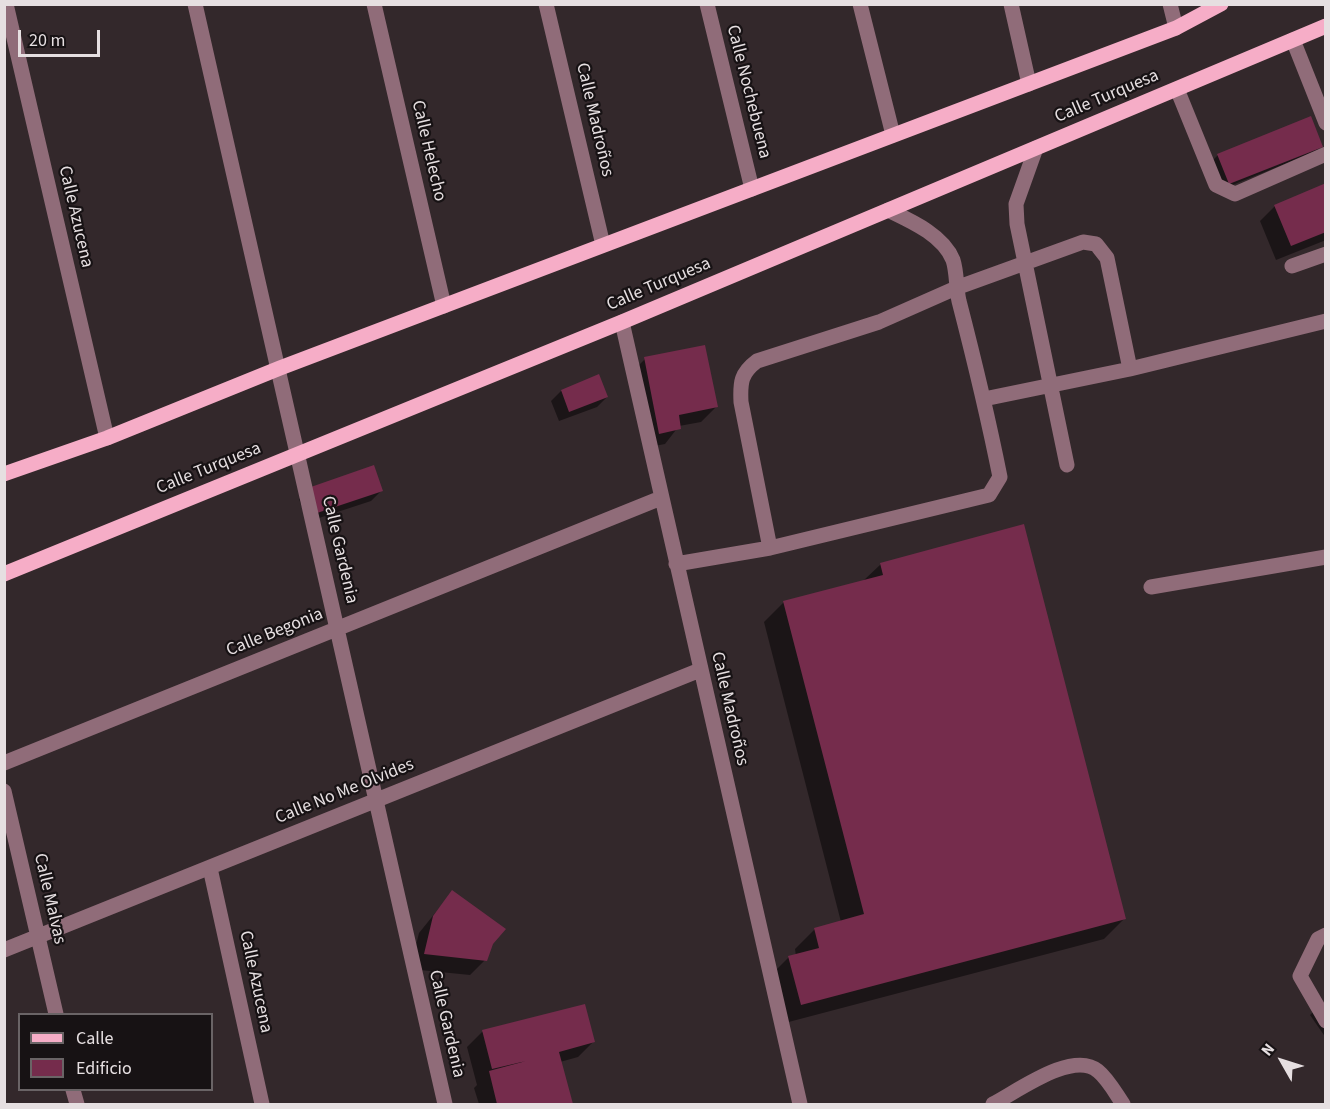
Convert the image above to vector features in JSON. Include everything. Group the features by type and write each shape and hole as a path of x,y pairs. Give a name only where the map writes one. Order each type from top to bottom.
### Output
{"main road":[{"path":"4,474 107,438 280,368 1176,28 1221,4"},
{"name":"Calle Turquesa","path":"4,574 622,322 1326,26"}],"street":[{"name":"Calle Azucena","path":"6,4 107,438"},
{"name":"Calle Gardenia","path":"195,4 280,368 336,629 445,1104"},
{"name":"Calle Helecho","path":"374,4 444,306"},
{"name":"Calle Madroños","path":"546,4 603,245"},
{"name":"Calle Nochebuena","path":"707,4 752,189"},
{"path":"860,4 893,135"},
{"path":"1011,4 1029,84"},
{"path":"1170,4 1176,28"},
{"path":"1293,40 1326,123"},
{"path":"1177,89 1216,185 1228,192 1235,194 1326,154"},
{"path":"1036,148 1016,204 1017,224 1052,385 1066,465"},
{"path":"676,564 770,548 989,495 1000,477 984,399 956,288 953,260 936,238 915,223 888,210"},
{"path":"770,548 741,402 740,385 744,371 757,361 879,322 956,288 1083,242 1096,244 1107,258 1130,369"},
{"path":"1292,266 1326,254"},
{"path":"984,399 1130,369 1326,321"},
{"name":"Calle Madroños","path":"622,322 800,1104"},
{"name":"Calle Begonia","path":"4,763 661,498"},
{"path":"1151,587 1326,558"},
{"name":"Calle No Me Olvides","path":"4,950 700,670"},
{"name":"Calle Malvas","path":"4,791 56,1013"},
{"name":"Calle Azucena","path":"210,867 262,1104"},
{"path":"1326,935 1318,939 1300,976 1326,1021"},
{"path":"993,1104 1066,1065 1083,1063 1098,1071 1123,1104"}],"building":[{"path":"1311,116 1323,147 1229,184 1217,154"},
{"path":"1326,183 1326,232 1291,246 1274,205"},
{"path":"705,345 718,407 679,415 681,429 659,434 644,357"},
{"path":"599,374 608,397 569,412 561,390"},
{"path":"374,465 383,491 317,513 308,488"},
{"path":"1024,524 1126,919 801,1005 788,956 819,948 814,928 864,914 783,601 883,575 880,563"},
{"path":"452,890 506,929 493,944 487,961 424,954 433,916"},
{"path":"585,1004 595,1042 559,1052 573,1104 497,1104 489,1071 526,1061 492,1069 482,1030"}]}
